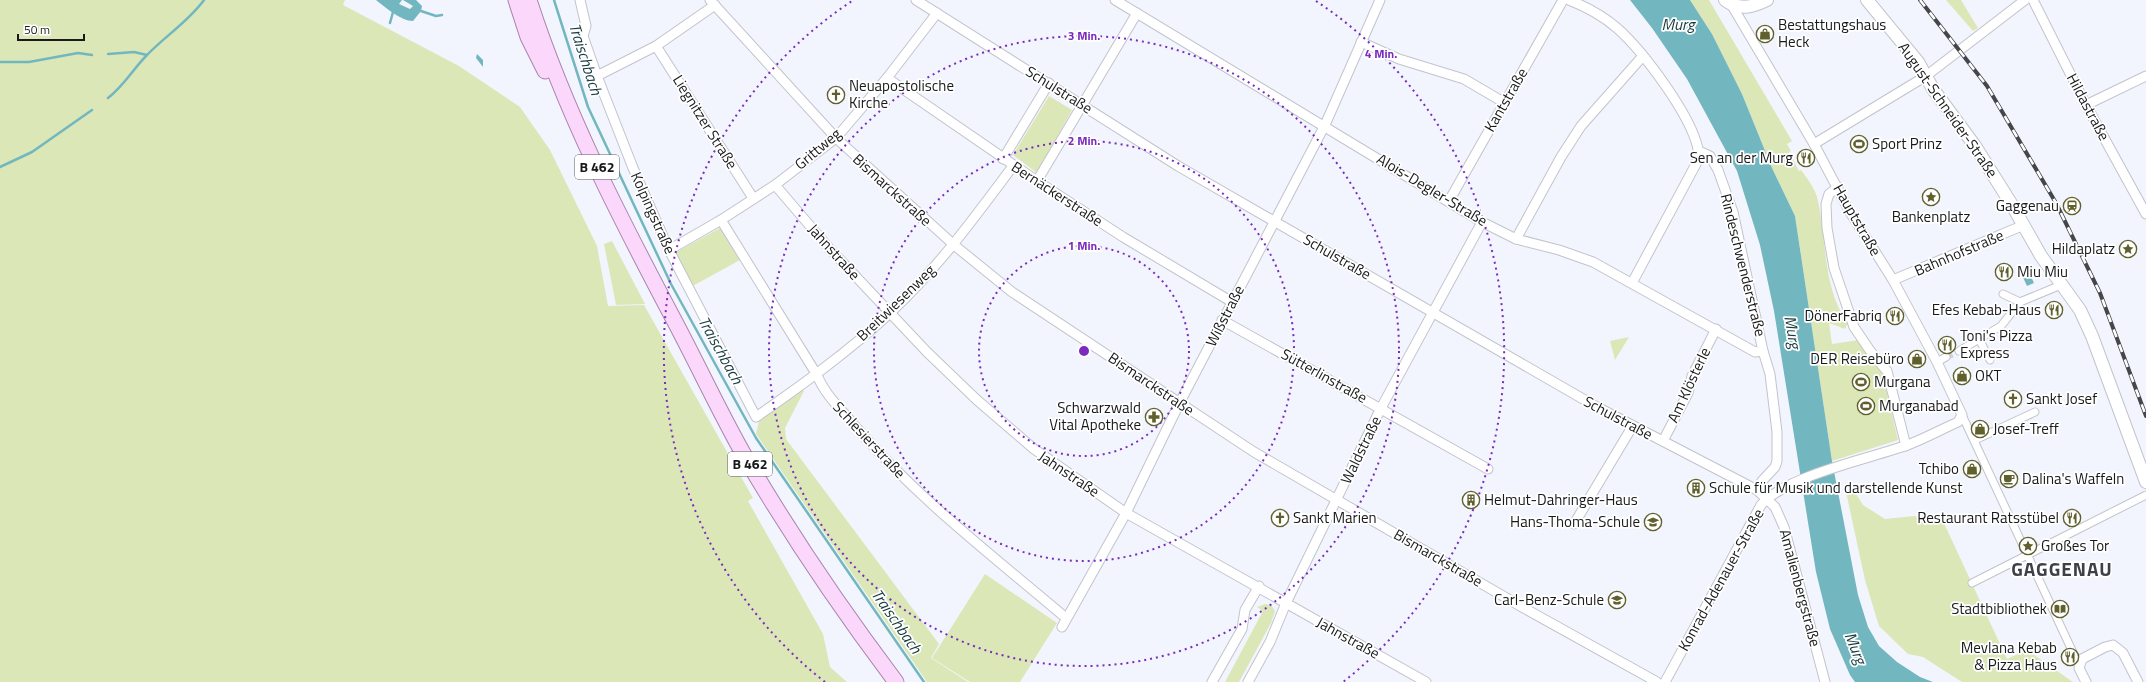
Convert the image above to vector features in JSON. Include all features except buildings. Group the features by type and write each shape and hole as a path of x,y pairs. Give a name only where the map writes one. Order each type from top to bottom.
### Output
{"main road":[{"path":"516,0 528,37 550,81 566,102"},
{"name":"B 462","path":"529,0 566,102 627,231 744,454 796,542 847,616 896,682"},
{"path":"540,0 562,72 566,102"}],"street":[{"name":"Kolpingstraße","path":"580,0 586,26 583,36 597,76 668,250 756,417"},
{"name":"Schulstraße","path":"916,0 1083,104 1178,166 1632,427 1663,441 1757,490 1766,499"},
{"name":"Alois-Degler-Straße","path":"1115,0 1324,125 1482,222 1516,239 1559,250 1593,262 1755,352 1763,351"},
{"name":"Wißstraße","path":"1062,627 1126,512 1179,404 1324,125 1380,0"},
{"name":"Kantstraße","path":"1449,201 1563,0"},
{"path":"1569,0 1590,8 1612,24 1642,57 1682,110 1692,130 1698,151 1696,164 1632,283"},
{"path":"1728,2 1742,8 1751,7 1767,0"},
{"name":"August-Schneider-Straße","path":"1867,0 1918,62 1945,106 1975,146 2024,225 2041,256 2080,310 2092,336 2146,482"},
{"path":"1814,144 1926,76 2025,0"},
{"name":"Hildastraße","path":"2033,0 2086,105 2146,214"},
{"name":"Hauptstraße","path":"1728,2 1814,144 1850,212 1893,280 1937,362 2029,555 2074,655 2080,663 2079,668 2086,682"},
{"path":"597,76 656,46 712,3"},
{"name":"Bismarckstraße","path":"712,3 836,138 954,245 1012,292 1179,404 1254,452 1657,682"},
{"name":"Grittweg","path":"668,250 721,220 775,185 836,138 887,78 937,13"},
{"path":"1037,181 1137,13"},
{"path":"1361,42 1399,59 1464,79 1505,103"},
{"name":"Liegnitzer Straße","path":"656,46 753,198"},
{"path":"1516,239 1561,157 1581,126 1642,57"},
{"path":"2086,105 2146,76"},
{"name":"Bernäckerstraße","path":"887,78 1013,166 1123,237 1232,302"},
{"path":"1003,159 1049,83"},
{"name":"Rindeschwenderstraße","path":"1698,151 1710,156 1718,170 1733,212 1763,351 1770,374 1777,432 1777,461 1775,467 1762,481 1757,490"},
{"name":"Breitwiesenweg","path":"756,417 817,375 891,312 954,245 1013,166"},
{"name":"Jahnstraße","path":"775,185 829,248 891,312 927,352 977,400 1034,449 1126,512 1426,682"},
{"path":"1838,187 1830,194 1826,204 1827,228 1834,268 1854,327 1871,352 1887,370 1906,446"},
{"name":"Schlesierstraße","path":"721,220 817,375 822,388 832,400 920,494 1066,618"},
{"name":"Waldstraße","path":"1248,682 1270,642 1286,603 1381,408 1482,222"},
{"name":"Bahnhofstraße","path":"1893,280 2024,225"},
{"path":"1959,351 2001,326 2020,302 2061,285"},
{"path":"2003,294 2020,302"},
{"name":"Sütterlinstraße","path":"1222,320 1488,469"},
{"name":"Am Klösterle","path":"1663,441 1688,393 1692,376 1716,329"},
{"path":"1979,339 1990,360"},
{"path":"1937,362 1946,357"},
{"path":"1974,440 2026,416 2027,413 2034,411"},
{"name":"Konrad-Adenauer-Straße","path":"1665,682 1760,505 1766,499 1789,484 1906,446 1958,422 1962,415"},
{"path":"1574,524 1632,427"},
{"path":"1972,583 2146,495"},
{"name":"Amalienbergstraße","path":"1766,499 1775,507 1786,534 1824,682"},
{"path":"1212,682 1242,629 1245,610 1259,586"},
{"path":"2080,663 2086,655 2105,646 2113,645 2123,652 2138,682"}],"green space":[{"path":"0,0 345,0 343,5 459,66 520,107 550,150 597,246 608,306 644,305 753,498 748,501 823,634 830,667 847,682 0,682"},
{"path":"1690,0 1709,0 1792,141 1787,144 1791,151 1789,152 1799,171 1801,170 1810,183 1817,197 1829,279 1840,309 1848,323 1845,329 1829,323 1832,344 1859,340 1882,373 1898,440 1832,461 1795,216 1772,168 1742,94 1712,34"},
{"path":"1946,0 1961,0 1978,28 1973,31"},
{"path":"1049,96 1072,110 1037,173 1013,155"},
{"path":"720,228 740,260 691,287 675,253"},
{"path":"612,241 645,304 616,305 604,244"},
{"path":"1629,337 1615,360 1610,341"},
{"path":"802,389 804,391 785,428 786,439 939,644 931,658 968,682 927,682 756,434 760,417"},
{"path":"1853,489 1863,505 1885,519 1914,516 1943,521 2007,659 2027,650 2073,682 1962,682 1923,657 1908,654 1879,626 1865,580 1846,492"},
{"path":"985,574 1057,623 1020,682 970,682 932,658"},
{"path":"1265,604 1271,605 1275,611 1271,623 1239,682 1225,682 1263,611 1257,607"}],"water":[{"path":"376,0 402,0 399,4 410,9 413,6 403,0 416,0 422,6 421,11 413,21 403,19 388,10"},
{"name":"Murg","path":"1630,0 1690,0 1712,34 1742,94 1772,168 1795,216 1832,461 1858,595 1868,627 1879,646 1897,662 1920,677 1933,682 1855,682 1850,675 1830,629 1816,572 1774,311 1760,245 1737,171 1687,79 1652,28"},
{"path":"477,54 483,60 483,67 476,58"},
{"path":"2027,268 2034,283 2027,286 2020,271"}],"waterway":[{"path":"108,98 119,88 142,60 184,22 204,0"},
{"name":"Traischbach","path":"554,0 588,107 671,284 756,438 924,682"},
{"path":"421,11 436,16 442,15"},
{"path":"390,23 393,12"},
{"path":"108,54 134,52 147,55"},
{"path":"0,62 29,62 78,53 92,55"},
{"path":"0,167 32,152 92,110"}],"tunnel":[{"path":"1946,357 1959,351"}],"railway":[{"path":"1920,0 1987,86 2056,203 2100,293 2146,416"}],"place":[{"name":"Bestattungshaus Heck","path":"1765,34"},
{"name":"Neuapostolische Kirche","path":"836,95"},
{"name":"Sport Prinz","path":"1859,144"},
{"name":"Sen an der Murg","path":"1806,158"},
{"name":"Bankenplatz","path":"1931,197"},
{"name":"Gaggenau","path":"2072,206"},
{"name":"Hildaplatz","path":"2128,249"},
{"name":"Miu Miu","path":"2004,272"},
{"name":"Efes Kebab-Haus","path":"2054,310"},
{"name":"DönerFabriq","path":"1895,316"},
{"name":"Toni's Pizza Express","path":"1947,345"},
{"name":"DER Reisebüro","path":"1917,359"},
{"name":"OKT","path":"1962,376"},
{"name":"Murgana","path":"1861,382"},
{"name":"Sankt Josef","path":"2013,399"},
{"name":"Murganabad","path":"1866,406"},
{"name":"Schwarzwald Vital Apotheke","path":"1154,417"},
{"name":"Josef-Treff","path":"1980,429"},
{"name":"Tchibo","path":"1972,469"},
{"name":"Dalina's Waffeln","path":"2009,479"},
{"name":"Schule für Musik und darstellende Kunst","path":"1696,488"},
{"name":"Helmut-Dahringer-Haus","path":"1471,500"},
{"name":"Sankt Marien","path":"1280,518"},
{"name":"Restaurant Ratsstübel","path":"2072,518"},
{"name":"Hans-Thoma-Schule","path":"1653,522"},
{"name":"Großes Tor","path":"2028,546"},
{"name":"Carl-Benz-Schule","path":"1617,600"},
{"name":"Stadtbibliothek","path":"2060,609"},
{"name":"Mevlana Kebab & Pizza Haus","path":"2070,657"}],"district":[{"name":"GAGGENAU","path":"2062,569"}]}
